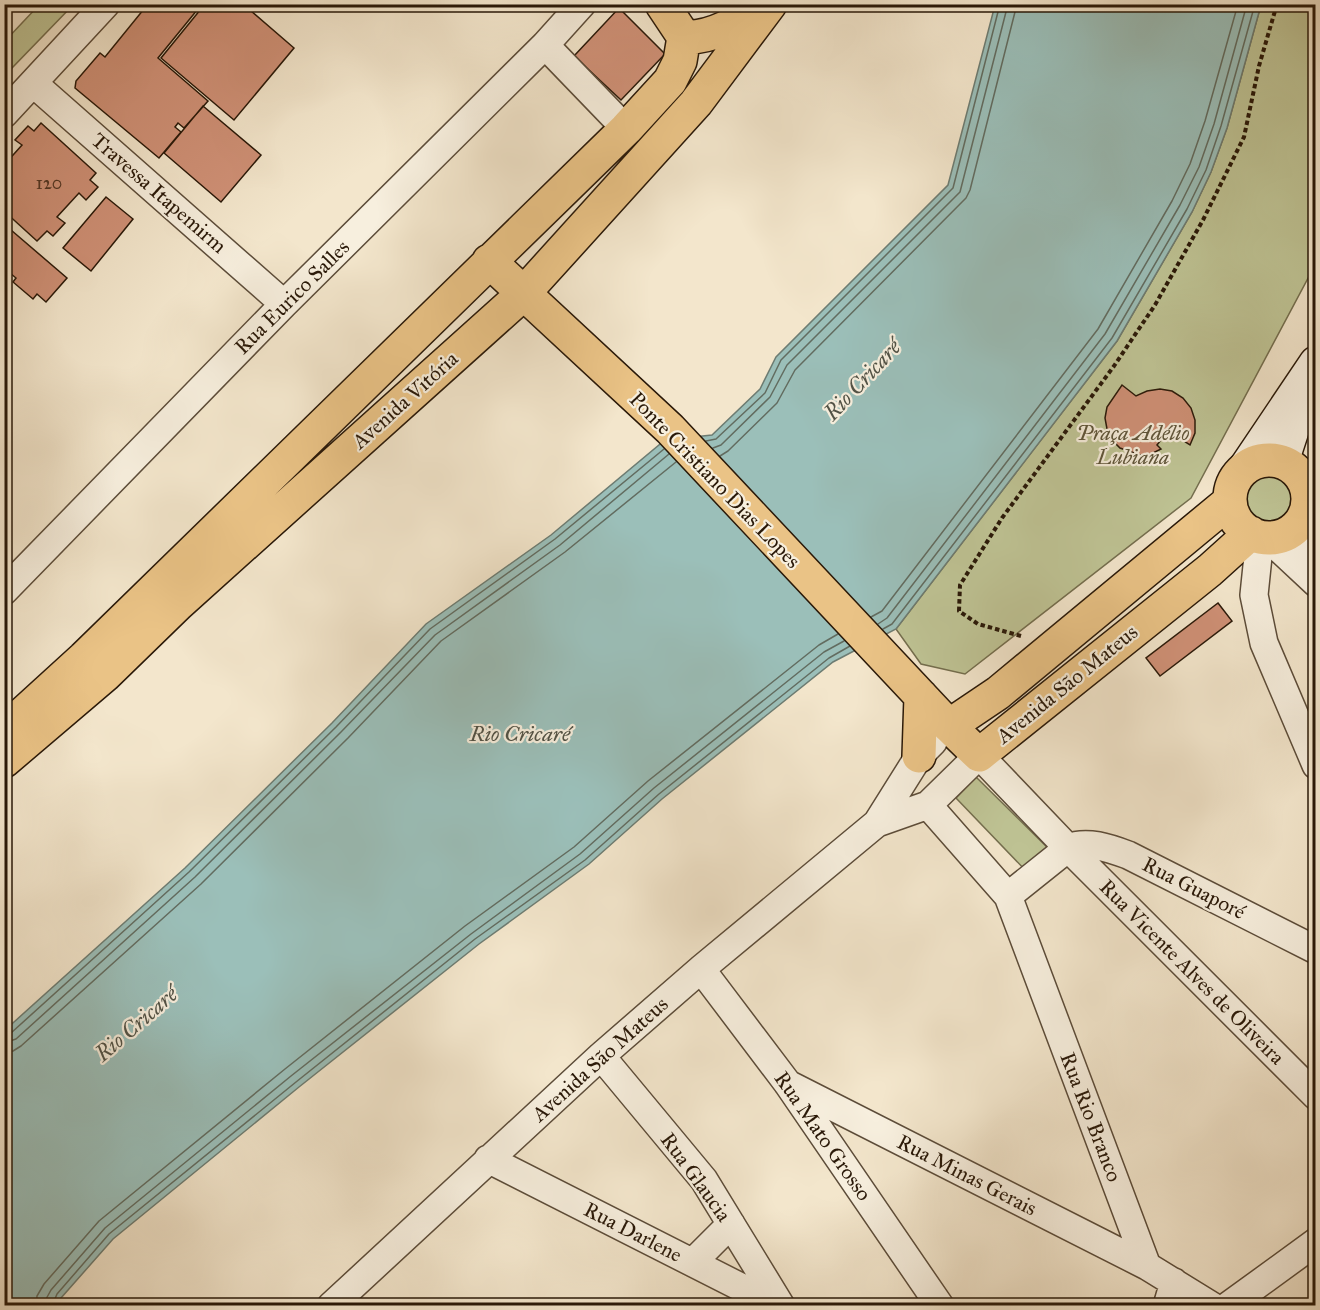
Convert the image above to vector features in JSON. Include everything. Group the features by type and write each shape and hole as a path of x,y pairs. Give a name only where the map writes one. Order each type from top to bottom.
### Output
{"main road":[{"path":"662,4 684,37 694,38 735,23 765,4"},
{"name":"Avenida Vitória","path":"4,762 105,675 187,597 523,294 696,103 770,4"},
{"name":"Avenida Vitória","path":"4,731 84,658 626,129 670,81 680,61 684,37"},
{"name":"Ponte Cristiano Dias Lopes","path":"489,261 670,429 949,726 979,755"},
{"path":"1269,459 1297,464 1307,489 1306,514 1281,531 1240,525 1233,514 1230,501 1231,489 1237,477 1246,467 1256,461 1269,459"},
{"name":"Avenida São Mateus","path":"949,726 998,693 1230,501"},
{"name":"Avenida São Mateus","path":"979,755 1210,570 1281,531"},
{"path":"920,756 911,685 998,693"}],"street":[{"path":"4,114 106,4"},
{"name":"Rua Eurico Salles","path":"4,591 582,4"},
{"path":"544,45 626,129"},
{"name":"Travessa Itapemirm","path":"33,83 285,304"},
{"path":"1297,464 1313,368"},
{"path":"1246,467 1313,368"},
{"path":"1281,531 1315,583"},
{"path":"1281,531 1254,595 1264,643 1316,765"},
{"name":"Avenida São Mateus","path":"332,1305 601,1056 701,969 877,823 920,756 949,726"},
{"name":"Avenida São Mateus","path":"877,823 928,805 979,755"},
{"name":"Rua Vicente Alves de Oliveira","path":"979,755 1068,848 1316,1096"},
{"path":"928,805 1008,896 1068,848"},
{"name":"Rua Guaporé","path":"1068,848 1078,844 1088,845 1128,855 1316,950"},
{"name":"Rua Rio Branco","path":"1008,896 1147,1266"},
{"name":"Rua Mato Grosso","path":"701,969 788,1084 940,1305"},
{"name":"Rua Glaucia","path":"601,1056 704,1180 779,1305"},
{"name":"Rua Minas Gerais","path":"788,1084 1147,1266"},
{"name":"Rua Darlene","path":"488,1159 779,1305"},
{"path":"693,1262 731,1224"},
{"path":"1228,1305 1316,1242"},
{"path":"1147,1266 1171,1294 1212,1305"}],"path":[{"path":"1042,656 1026,638 978,624 959,611 960,585 1002,518 1114,366 1155,304 1203,220 1244,137 1259,66 1277,4"}],"green space":[{"path":"39,5 73,5 9,71 5,66 5,41"},
{"name":"Praça Adélio Lubiana","path":"1261,5 1315,5 1315,265 1191,498 965,674 921,664 896,629 1117,341 1192,212 1211,172 1227,128"},
{"path":"1265,475 1275,475 1289,482 1296,501 1289,520 1275,527 1265,527 1255,523 1248,516 1244,506 1244,496 1248,486 1255,479"},
{"path":"976,777 1054,854 1029,874 956,798"}],"water":[{"name":"Rio Cricaré","path":"995,5 1261,5 1227,128 1211,172 1192,212 1117,341 896,629 833,662 662,799 589,864 479,944 299,1087 113,1239 57,1305 5,1305 4,1031 185,868 332,723 426,624 551,535 665,440 712,435 760,389 776,357 948,185"}],"building":[{"path":"148,4 202,4 158,58 208,101 184,128 178,123 175,127 181,132 159,158 75,88 76,81 100,53 105,57"},
{"path":"205,4 243,4 294,48 234,120 161,58"},
{"path":"619,8 665,54 621,100 574,56"},
{"path":"203,106 261,155 221,202 164,153"},
{"path":"41,123 96,173 90,180 98,187 86,200 79,193 57,217 65,223 53,236 47,231 37,241 4,211 4,165 22,145 15,140 28,126 34,131"},
{"path":"106,197 133,219 91,271 63,248"},
{"path":"4,224 67,278 46,302 37,294 33,299 13,282 16,278 4,268"},
{"path":"1122,385 1136,396 1160,389 1172,391 1183,398 1191,408 1195,420 1195,433 1190,445 1168,431 1157,445 1161,449 1151,454 1140,455 1120,448 1112,440 1105,418 1107,407"},
{"path":"1218,603 1232,621 1160,676 1146,658"}]}
